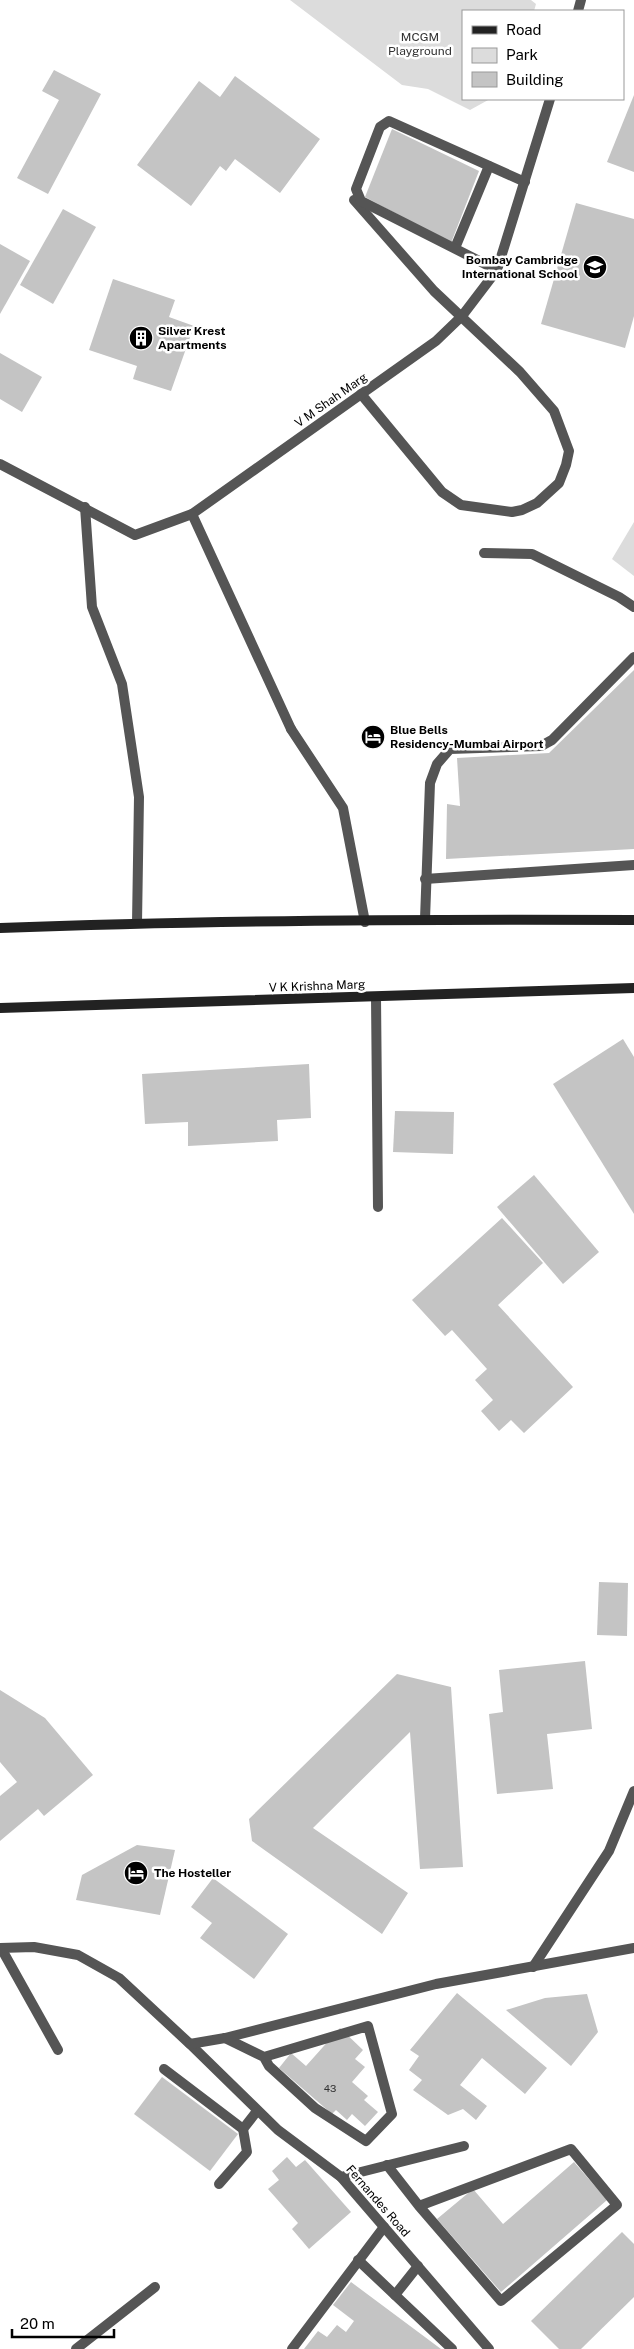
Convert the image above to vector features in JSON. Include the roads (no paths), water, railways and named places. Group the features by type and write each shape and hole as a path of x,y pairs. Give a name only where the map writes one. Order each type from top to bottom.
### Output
{"main road":[{"path":"0,928 137,923 365,922 424,919 634,920"},
{"name":"V K Krishna Marg","path":"0,1008 634,988"}],"street":[{"name":"V M Shah Marg","path":"0,464 85,507 135,535 192,514 436,341 462,316 498,270 550,100"},
{"path":"498,270 362,202 356,189 380,127 389,121 525,182"},
{"path":"454,248 489,166"},
{"path":"354,200 434,291 520,372 554,411 569,451 559,483 537,502 512,512 461,505 442,492 362,394"},
{"path":"85,507 92,607 122,684 139,797 137,923"},
{"path":"192,514 291,729 343,808 365,922"},
{"path":"484,553 532,554 619,597 634,607"},
{"path":"424,919 430,783 437,764 450,750 541,746 552,740 634,657"},
{"path":"425,879 634,865"},
{"path":"376,997 378,1207"},
{"path":"532,1967 609,1851 634,1792"},
{"name":"Fernandes Road","path":"0,1948 34,1947 78,1956 119,1978 278,2130 342,2176 489,2349"},
{"path":"0,1948 58,2050"},
{"path":"190,2044 225,2038 436,1984 634,1948"},
{"path":"225,2038 264,2057 269,2066 315,2108 366,2141 392,2114 368,2026 264,2057"},
{"path":"164,2069 244,2129"},
{"path":"219,2184 247,2152 244,2129 257,2111"},
{"path":"342,2176 464,2146"},
{"path":"387,2165 418,2206 502,2302 617,2205 571,2149 418,2206"},
{"path":"292,2349 384,2227"},
{"path":"358,2260 452,2349"},
{"path":"395,2295 418,2266"},
{"path":"76,2349 155,2287"}],"place":[{"name":"Bombay Cambridge International School","path":"595,267"},
{"name":"Silver Krest Apartments","path":"141,338"},
{"name":"Blue Bells Residency-Mumbai Airport","path":"373,737"},
{"name":"The Hosteller","path":"136,1873"}],"park label":[{"name":"MCGM Playground","path":"420,44"}]}
